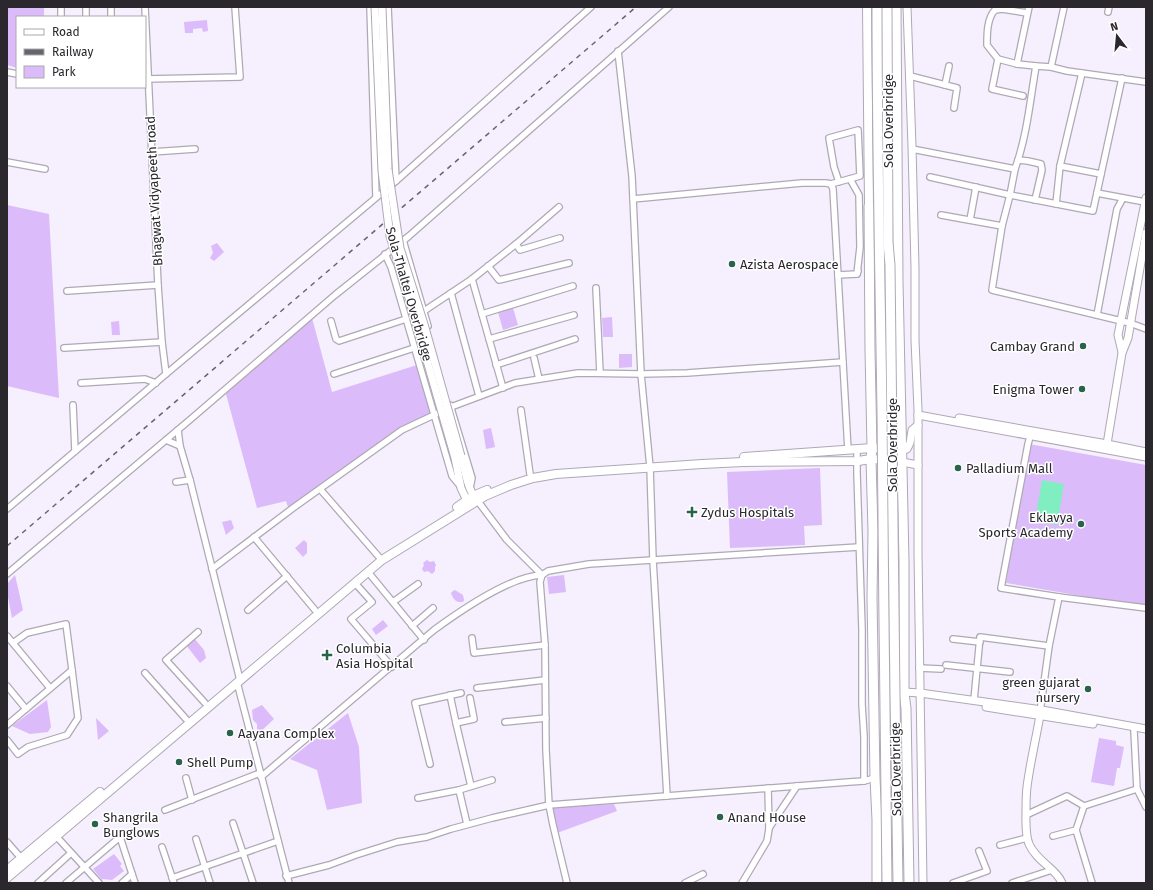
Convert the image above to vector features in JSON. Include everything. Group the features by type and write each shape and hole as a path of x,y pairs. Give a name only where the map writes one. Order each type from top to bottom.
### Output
{"main road":[{"path":"867,7 873,531 872,597 877,883"},
{"name":"Sola Overbridge","path":"877,7 878,217 881,335 884,725 887,883"},
{"name":"Sola Overbridge","path":"887,7 888,242 890,264 898,883"},
{"path":"896,7 904,561 904,695 906,708 909,883"},
{"path":"475,498 485,496 533,478 556,474 857,449 872,448 902,450"},
{"path":"7,878 239,679 382,560 475,498 530,474 555,469 743,462 858,461 871,459 902,462"},
{"path":"7,870 186,719 239,679 315,610 379,557 468,503"}],"street":[{"path":"147,78 240,76 235,7"},
{"path":"370,7 376,197"},
{"name":"Sola-Thaltej Overbridge","path":"375,7 382,171 390,236 458,457"},
{"name":"Sola-Thaltej Overbridge","path":"382,7 388,169 400,248 424,324 458,457"},
{"path":"388,7 396,181"},
{"path":"7,509 396,181 591,7"},
{"path":"7,574 335,295 403,240 669,7"},
{"path":"907,7 918,413 919,668 923,883"},
{"path":"1017,64 1029,7"},
{"path":"1051,67 1064,7"},
{"path":"1028,14 1002,9 993,11 989,20 987,45 998,59 1017,64 1051,67 1146,82"},
{"name":"Bhagwat Vidyapeeth road","path":"146,48 158,286 166,374"},
{"path":"618,51 632,176 641,374 650,465 667,796"},
{"path":"998,59 990,89 1023,96"},
{"path":"945,85 949,66"},
{"path":"1036,66 1026,128 1002,226 992,290 1130,322 1146,329"},
{"path":"1056,204 1060,166 1082,73"},
{"path":"910,76 958,88 954,108"},
{"path":"930,177 1010,195 1093,211 1122,78"},
{"path":"633,199 802,183 831,184 840,182 860,176 858,130 829,138 834,167 840,182"},
{"path":"152,152 195,149"},
{"path":"912,149 1015,169"},
{"path":"1018,160 1028,160 1041,164 1042,170 1035,200"},
{"path":"7,162 45,169"},
{"path":"1060,166 1101,174"},
{"path":"850,179 859,195 860,247 857,274"},
{"path":"831,184 833,189 848,450"},
{"path":"970,220 976,187"},
{"path":"1096,193 1123,198 1146,200 1118,335 1122,353"},
{"path":"1097,315 1117,209 1123,198"},
{"path":"857,274 869,206"},
{"path":"424,311 472,279 559,207"},
{"path":"941,215 1002,226"},
{"path":"1107,444 1122,353 1128,338 1146,233"},
{"path":"516,244 520,250 560,238"},
{"path":"403,240 472,478 470,488"},
{"path":"385,254 391,268 452,476 462,488"},
{"path":"488,266 499,280 569,263"},
{"path":"838,275 857,274"},
{"path":"472,279 503,388"},
{"path":"67,291 158,286"},
{"path":"482,314 573,286"},
{"path":"596,288 600,373"},
{"path":"451,293 480,396"},
{"path":"489,339 574,315"},
{"path":"331,321 336,339 339,341 406,319"},
{"path":"496,364 575,339"},
{"path":"64,348 162,342"},
{"path":"334,374 414,348"},
{"path":"534,358 539,379"},
{"path":"212,569 402,430 451,407 515,383 578,373 687,373 843,362"},
{"path":"81,383 145,379 156,383"},
{"path":"73,404 75,451"},
{"path":"521,410 530,474"},
{"path":"918,413 1031,433 1146,457"},
{"path":"902,450 907,449 910,443 912,430 918,425"},
{"path":"178,430 180,446 190,480 261,775 289,883"},
{"path":"1031,433 1107,444 1146,452"},
{"path":"1031,433 1001,588 1146,608"},
{"path":"166,440 180,446"},
{"path":"857,449 862,629 864,781"},
{"path":"458,457 475,498 507,540 542,575"},
{"path":"458,457 462,488 468,503"},
{"path":"902,462 918,465"},
{"path":"176,482 190,480"},
{"path":"320,489 379,557"},
{"path":"254,537 315,610"},
{"path":"165,810 261,775 392,667 434,630 460,611 494,592 522,579 534,575 542,575 548,571 589,564 859,546"},
{"path":"368,572 424,640"},
{"path":"542,575 540,582 545,645 546,750 550,805 553,825 567,883"},
{"path":"248,610 287,576"},
{"path":"355,582 372,602 351,619 392,667"},
{"path":"393,602 418,584"},
{"path":"1059,597 1049,646 1040,712 1027,788 1026,815 1027,838 1029,843 1036,856 1059,876 1062,883"},
{"path":"412,626 434,608"},
{"path":"7,740 18,754 28,747 67,735 78,718 66,624 27,633 13,643"},
{"path":"198,632 166,660 206,703"},
{"path":"7,636 50,688"},
{"path":"974,700 980,637 1049,646"},
{"path":"472,638 474,653 545,645"},
{"path":"953,639 980,642"},
{"path":"946,665 1010,672"},
{"path":"919,668 941,669"},
{"path":"7,725 72,670"},
{"path":"145,672 186,719"},
{"path":"477,688 545,680"},
{"path":"7,686 26,708"},
{"path":"430,764 415,703 461,693"},
{"path":"450,695 471,786"},
{"path":"904,695 974,700 1146,733"},
{"path":"920,695 1146,729"},
{"path":"456,723 474,719 470,698"},
{"path":"505,722 546,718"},
{"path":"1134,731 1137,789 1146,807"},
{"path":"186,778 192,800"},
{"path":"286,876 329,865 397,842 428,837 467,824 550,805 864,781 875,778"},
{"path":"418,798 459,790 492,780"},
{"path":"769,829 797,786"},
{"path":"742,883 767,841 769,829 768,788"},
{"path":"1026,815 1067,796 1084,806 1137,789"},
{"path":"459,790 467,824"},
{"path":"1084,806 1076,830 1092,883"},
{"path":"233,823 253,883"},
{"path":"1053,836 1076,830"},
{"path":"56,836 99,883"},
{"path":"66,883 120,837 135,883"},
{"path":"1000,845 1027,838"},
{"path":"196,839 210,883"},
{"path":"7,842 21,858"},
{"path":"162,847 173,881 205,867 278,842"},
{"path":"953,883 971,880 987,871 979,851"},
{"path":"38,883 71,853"},
{"path":"1012,883 1052,870"},
{"path":"122,883 132,874"},
{"path":"685,883 703,874"}],"green space":[{"path":"7,7 44,7 44,16 16,16 16,68 7,65"},
{"path":"207,20 208,31 203,32 202,28 193,29 193,33 185,33 184,22"},
{"path":"7,205 49,214 59,398 7,386"},
{"path":"217,243 224,252 214,261 210,258 213,253 211,246"},
{"path":"513,308 518,325 503,330 498,312"},
{"path":"612,317 613,337 603,337 602,318"},
{"path":"312,318 332,392 417,365 431,415 401,429 289,510 286,501 257,508 226,394"},
{"path":"119,321 120,335 112,335 111,322"},
{"path":"619,354 632,354 632,367 619,368"},
{"path":"491,428 495,447 486,449 483,430"},
{"name":"Eklavya Sports Academy","path":"1029,444 1146,465 1146,607 1006,583"},
{"path":"820,468 822,525 804,526 805,545 730,548 727,472"},
{"path":"231,520 234,528 226,535 222,522"},
{"path":"304,540 307,543 307,553 303,557 295,548"},
{"path":"427,560 430,562 434,561 436,565 435,571 432,574 428,571 424,572 422,569 424,565 423,563"},
{"path":"15,575 23,610 12,618 7,584"},
{"path":"564,575 566,592 549,594 547,577"},
{"path":"455,590 463,595 463,602 458,602 454,599 451,593"},
{"path":"383,620 388,626 376,635 372,629"},
{"path":"194,638 204,650 206,658 200,663 186,645"},
{"path":"47,700 51,727 48,732 30,734 12,726"},
{"path":"262,705 274,719 257,735 257,724 253,720 252,710"},
{"path":"348,713 359,747 362,803 327,810 317,770 290,759"},
{"path":"96,718 109,731 98,740"},
{"path":"1099,738 1116,741 1116,745 1124,747 1120,768 1117,768 1114,786 1091,782"},
{"path":"614,804 617,811 557,833 552,808"},
{"path":"114,854 122,864 120,866 124,871 112,880 102,880 93,869"}],"shaded area":[{"path":"1042,480 1064,484 1057,525 1035,521"}],"railway":[{"path":"7,546 636,7"}],"place":[{"name":"Azista Aerospace","path":"732,264"},
{"name":"Cambay Grand","path":"1083,346"},
{"name":"Enigma Tower","path":"1082,389"},
{"name":"Palladium Mall","path":"958,468"},
{"name":"Zydus Hospitals","path":"692,512"},
{"name":"Eklavya Sports Academy","path":"1081,524"},
{"name":"Columbia Asia Hospital","path":"327,655"},
{"name":"green gujarat nursery","path":"1088,689"},
{"name":"Aayana Complex","path":"230,733"},
{"name":"Shell Pump","path":"179,762"},
{"name":"Anand House","path":"720,817"},
{"name":"Shangrila Bunglows","path":"95,824"}]}
